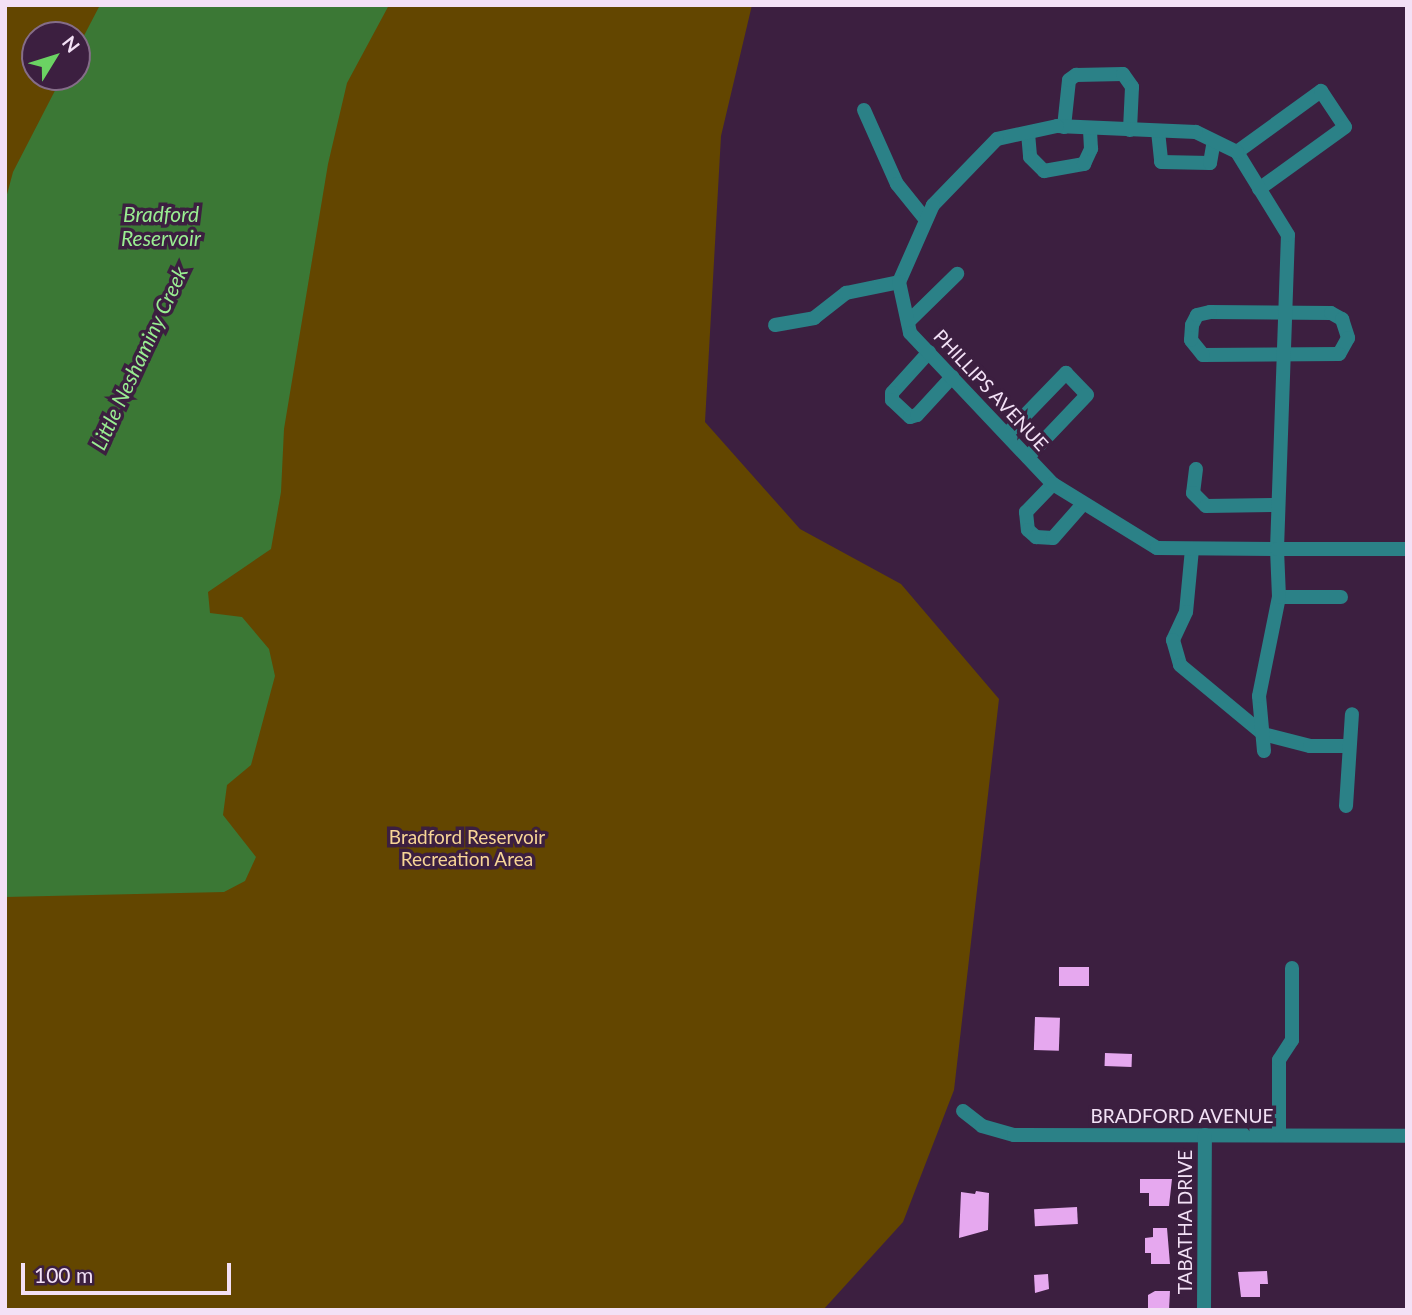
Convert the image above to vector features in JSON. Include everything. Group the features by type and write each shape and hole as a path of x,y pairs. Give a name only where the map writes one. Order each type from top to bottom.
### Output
{"street":[{"path":"1065,127 1069,80 1076,75 1123,74 1132,87 1130,130"},
{"path":"1237,152 1321,91 1345,127 1259,189"},
{"path":"864,110 897,184 926,220"},
{"path":"775,325 814,317 846,293 899,282 933,205 997,139 1065,127 1196,132 1237,152 1288,235 1277,549 1279,597 1259,696 1265,751"},
{"path":"1028,133 1030,157 1044,171 1084,164 1091,149 1090,128"},
{"path":"1158,131 1161,162 1210,163 1214,141"},
{"path":"908,322 957,274"},
{"name":"PHILLIPS AVENUE","path":"899,282 910,333 1053,484 1157,548 1407,549"},
{"path":"1331,313 1342,318 1348,338 1339,354 1283,356 1203,355 1191,340 1197,315 1285,314 1331,313"},
{"path":"929,352 891,393 892,400 910,417 917,415 952,377"},
{"path":"1007,435 1066,373 1087,395 1028,457"},
{"path":"1196,469 1193,493 1206,506 1279,505"},
{"path":"1053,484 1026,512 1028,530 1036,537 1053,538 1083,504"},
{"path":"1192,548 1186,612 1172,640 1174,654 1180,665 1263,734 1310,746 1347,746"},
{"path":"1279,597 1341,597"},
{"path":"1346,806 1347,746 1352,714"},
{"path":"1279,1135 1279,1060 1292,1041 1292,968"},
{"name":"BRADFORD AVENUE","path":"963,1111 982,1126 1014,1135 1407,1136"},
{"name":"TABATHA DRIVE","path":"1204,1310 1205,1135"}],"green space":[{"name":"Bradford Reservoir Recreation Area","path":"5,5 752,5 721,136 705,422 800,529 901,584 999,699 954,1090 903,1222 823,1310 5,1310"}],"water":[{"name":"Bradford Reservoir","path":"100,5 389,5 347,83 328,164 284,429 281,492 271,549 208,592 210,613 242,617 269,649 275,676 251,765 227,785 223,815 256,857 245,881 224,892 5,897 5,202 13,172 55,91 91,91 91,22"}],"building":[{"path":"1059,967 1089,967 1089,986 1059,986"},
{"path":"1035,1017 1060,1018 1059,1051 1034,1050"},
{"path":"1105,1053 1132,1054 1132,1067 1105,1066"},
{"path":"1140,1179 1172,1179 1169,1206 1149,1206 1149,1193 1140,1193"},
{"path":"976,1191 989,1193 988,1230 959,1238 961,1192 975,1194"},
{"path":"1077,1207 1078,1224 1035,1226 1034,1209"},
{"path":"1153,1228 1167,1228 1170,1264 1151,1264 1151,1253 1145,1253 1145,1238 1153,1237"},
{"path":"1267,1271 1268,1284 1260,1284 1260,1297 1241,1297 1238,1272"},
{"path":"1048,1274 1049,1289 1035,1293 1034,1275"},
{"path":"1155,1291 1170,1291 1169,1310 1148,1310 1148,1295"}],"water label":[{"name":"Little Neshaminy Creek","path":"139,358"}]}
